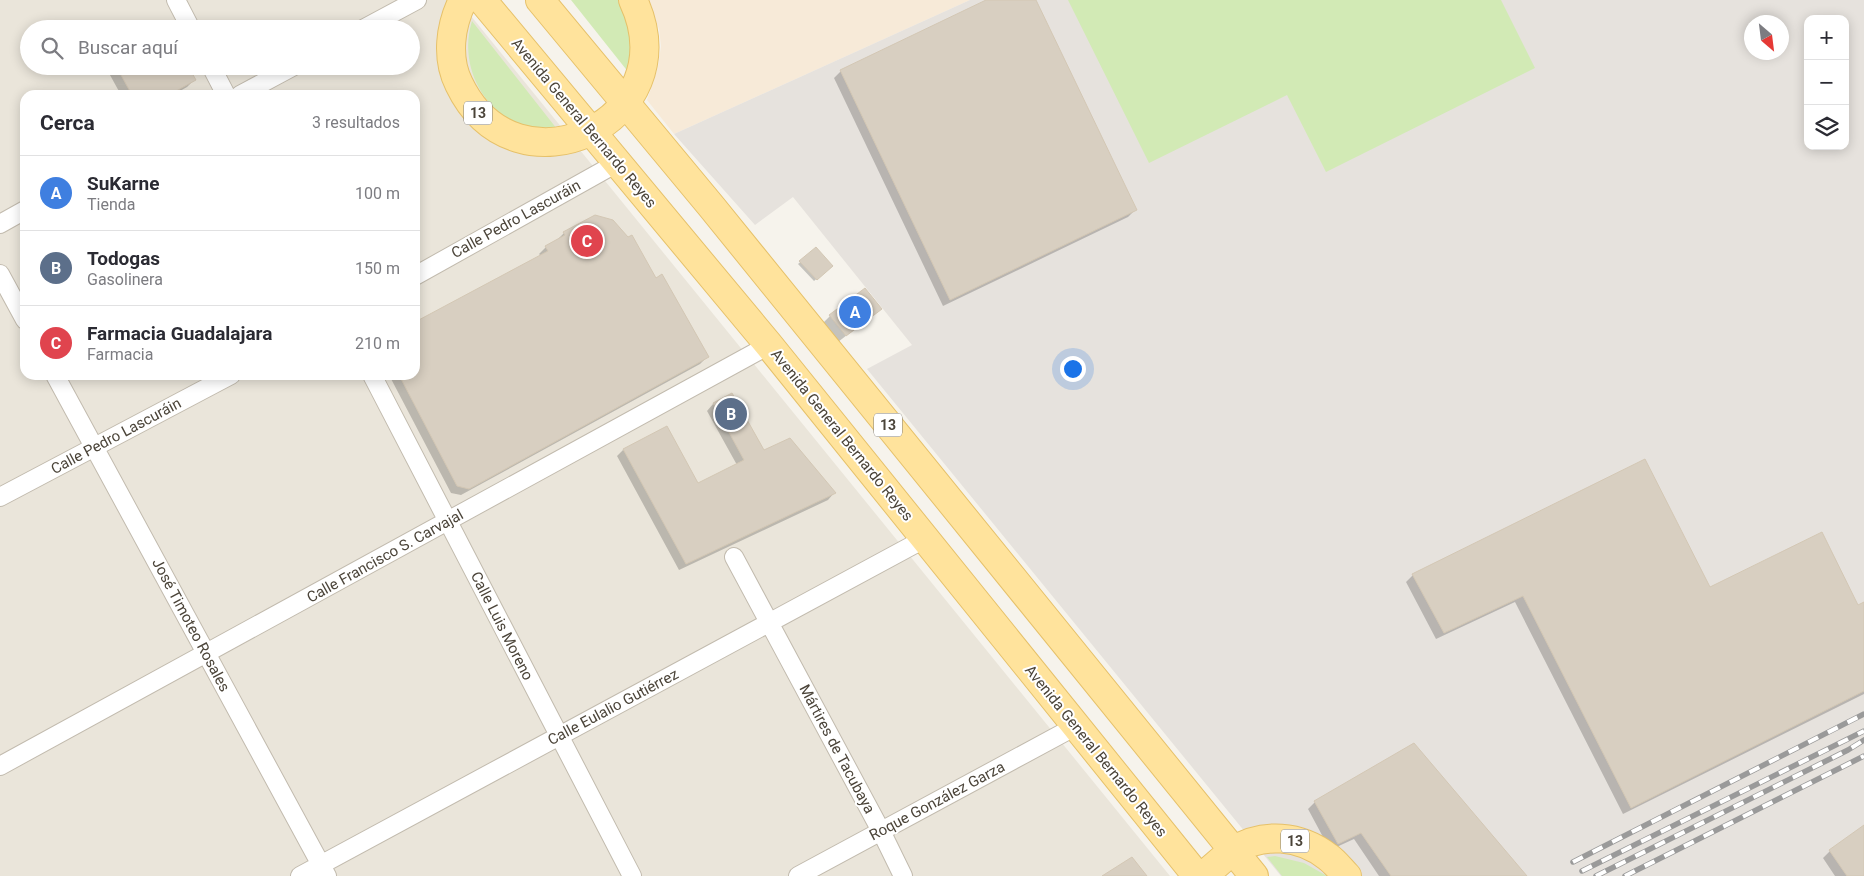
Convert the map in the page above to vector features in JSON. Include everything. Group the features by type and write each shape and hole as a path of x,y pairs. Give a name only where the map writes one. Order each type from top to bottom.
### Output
{"main road":[{"name":"13","path":"462,0 454,20 451,39 456,77 466,99 481,116 496,128 522,140 546,143 566,141 592,132 610,120 625,104 634,90 641,72 644,48 640,16 633,0"},
{"name":"Avenida General Bernardo Reyes","path":"482,0 926,538 1197,876"},
{"name":"13","path":"540,0 711,206 1254,876"},
{"name":"13","path":"1203,876 1233,851 1252,842 1271,837 1300,841 1327,856 1347,876"}],"street":[{"path":"176,0 186,20"},
{"path":"380,20 417,0"},
{"path":"216,75 223,90"},
{"path":"249,90 277,75"},
{"name":"Calle Pedro Lascuráin","path":"420,273 617,163"},
{"path":"0,224 20,213"},
{"path":"0,274 20,311"},
{"name":"Calle Francisco S. Carvajal","path":"0,766 769,346"},
{"name":"José Timoteo Rosales","path":"58,380 324,870"},
{"name":"Calle Pedro Lascuráin","path":"0,497 221,380"},
{"name":"Calle Luis Moreno","path":"375,380 632,876"},
{"name":"Calle Eulalio Gutiérrez","path":"300,876 324,870 559,736 926,538"},
{"name":"Mártires de Tacubaya","path":"734,557 881,831 903,876"},
{"name":"Roque González Garza","path":"798,876 1076,726"}],"shaded area":[{"path":"0,0 458,0 1170,876 0,876"},
{"path":"648,0 970,0 674,134 647,100 658,67 661,46 659,29"},
{"path":"970,0 1864,0 1864,876 1281,876 867,369 912,345 793,197 755,225 674,134"}],"green space":[{"path":"571,0 618,0 633,36 629,73"},
{"path":"1068,0 1501,0 1535,68 1326,172 1287,95 1149,163"},
{"path":"472,21 557,129 533,128 519,124 505,117 493,107 476,82 471,67 468,52"},
{"path":"1275,856 1304,863 1327,876 1282,876 1267,857"}],"building":[{"path":"986,0 1036,0 1137,210 950,300 840,70"},
{"path":"121,75 193,75 196,80 178,90 129,90"},
{"path":"595,215 613,220 628,237 632,235 656,278 662,274 709,357 469,489 457,486 402,380 420,380 420,319 548,251 545,246 565,235 563,232"},
{"path":"816,247 833,266 817,280 799,261"},
{"path":"865,288 882,309 846,336 829,315"},
{"path":"732,393 764,450 790,438 836,493 686,564 623,449 667,426 698,483 744,460 713,403"},
{"path":"1645,459 1710,587 1822,532 1858,605 1864,602 1864,691 1631,808 1523,596 1444,633 1412,574"},
{"path":"1414,743 1527,876 1391,876 1361,833 1338,844 1314,801"},
{"path":"1864,825 1864,876 1847,876 1829,850"},
{"path":"1132,857 1147,876 1102,876"}],"railway":[{"path":"1573,862 1864,714"},
{"path":"1582,871 1864,731"},
{"path":"1596,876 1848,750 1864,740"},
{"path":"1625,876 1864,756"}],"place":[{"name":"Farmacia Guadalajara","path":"587,241"},
{"name":"SuKarne","path":"855,312"},
{"name":"Todogas","path":"731,414"}]}
